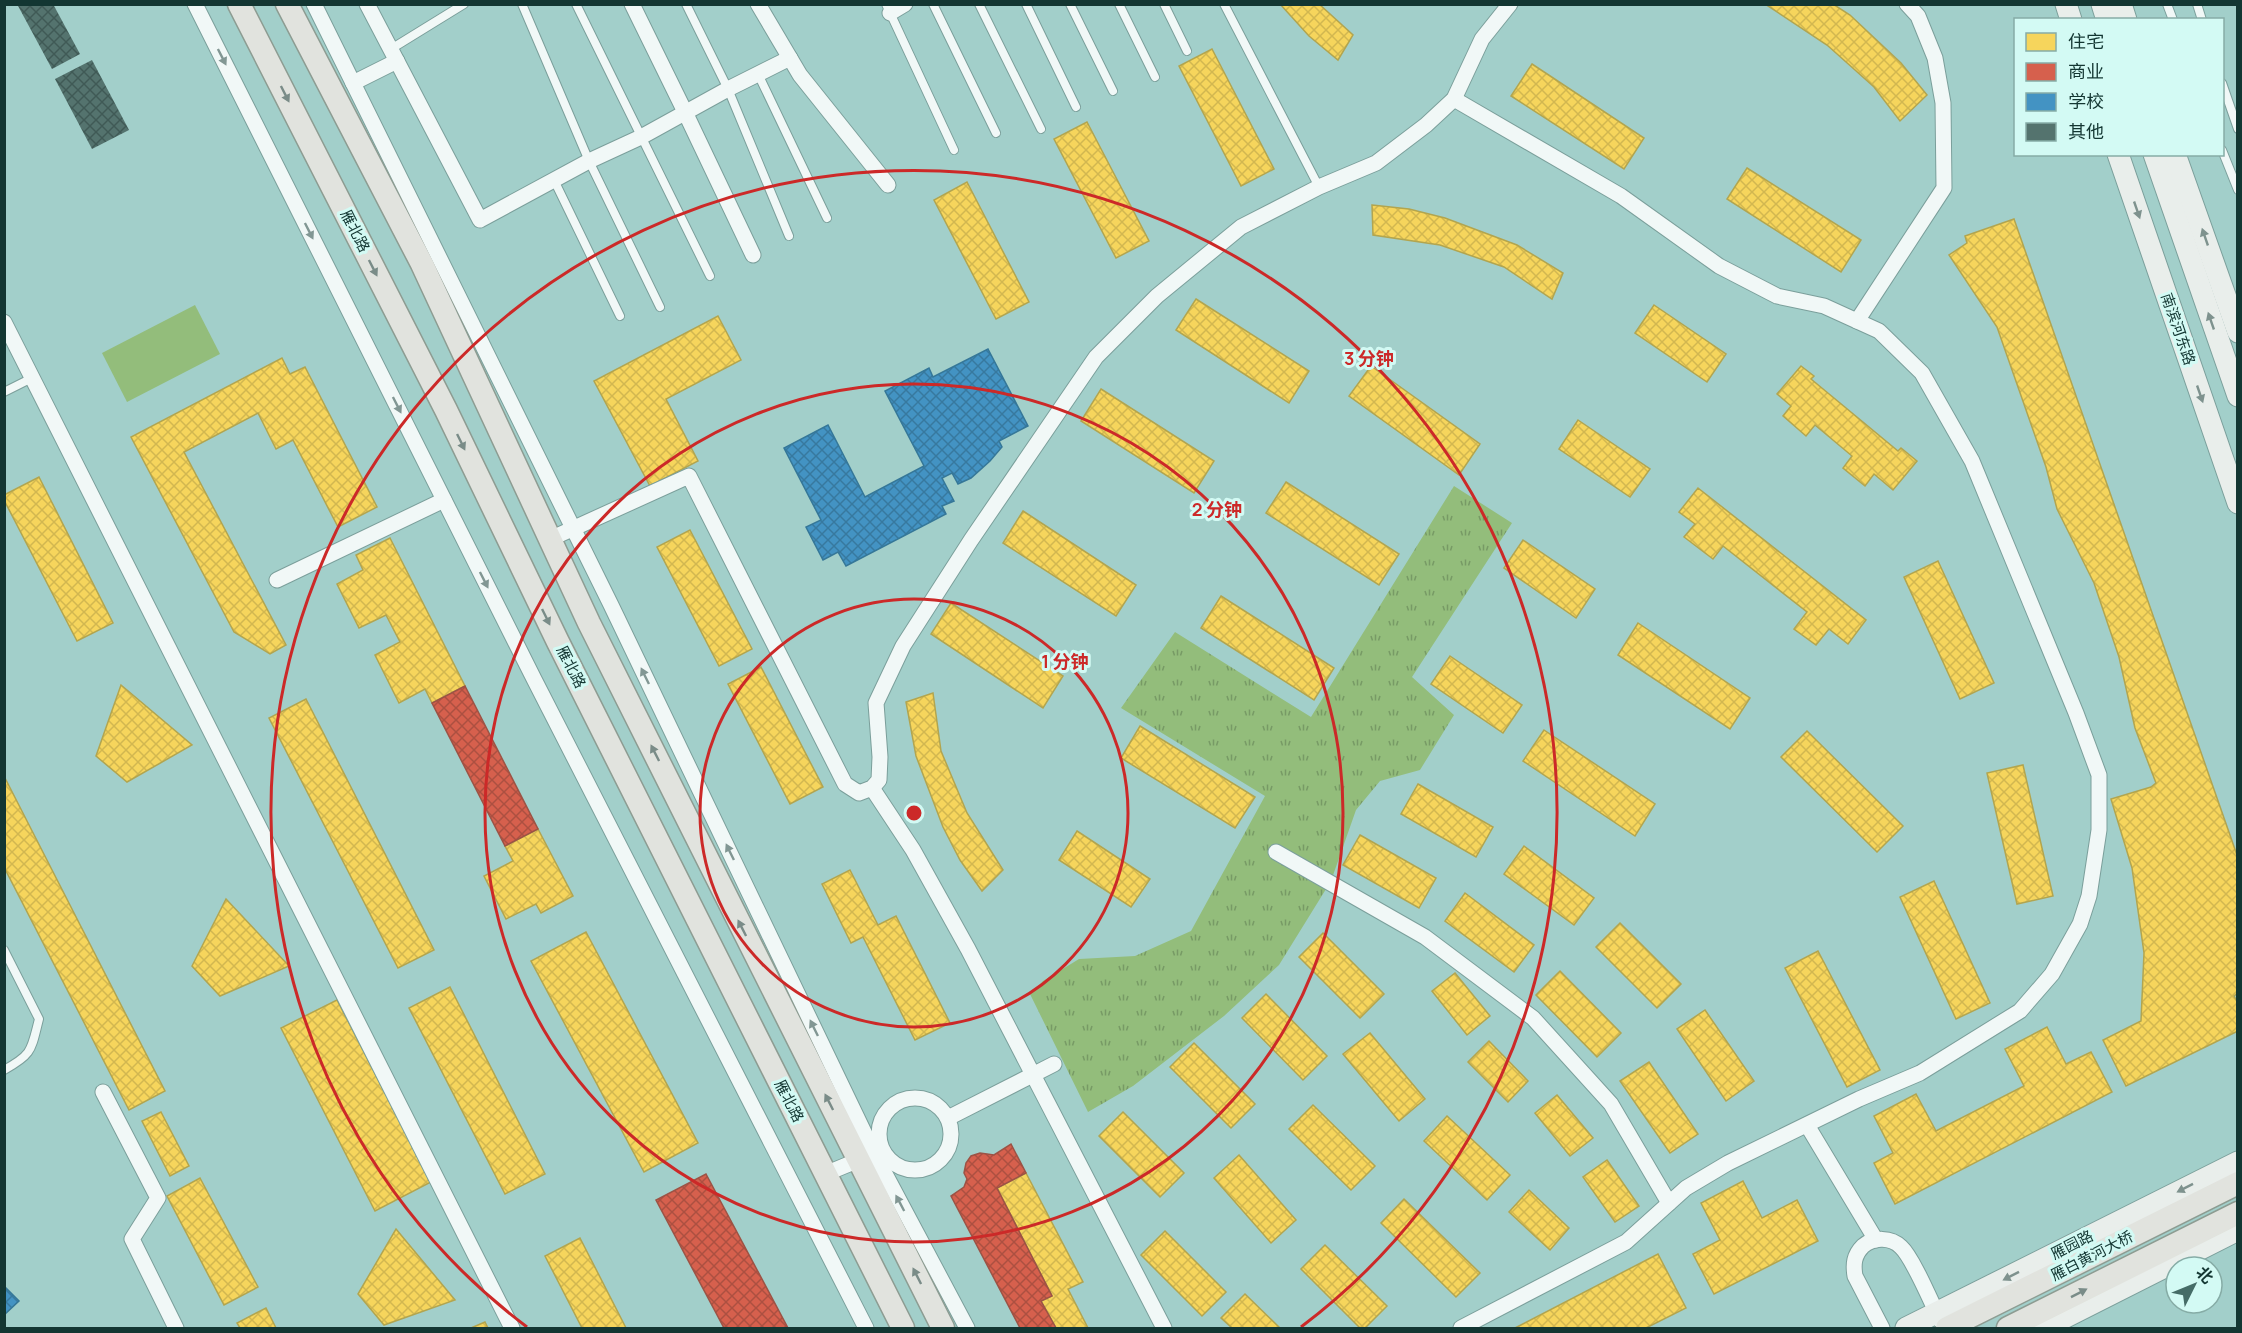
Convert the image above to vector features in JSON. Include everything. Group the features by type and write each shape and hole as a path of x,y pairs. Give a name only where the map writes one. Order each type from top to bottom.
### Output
{"main road":[{"name":"雁北路","path":"239,4 446,410 558,642 903,1329"},
{"path":"287,4 422,264 589,623 872,1154 943,1329"},
{"name":"南滨河东路","path":"2119,156 2238,503"},
{"path":"2155,156 2238,396"},
{"path":"2176,156 2238,332"},
{"name":"雁园路","path":"1906,1329 1943,1323 2238,1162"},
{"name":"雁白黄河大桥","path":"1943,1323 2238,1183"},
{"name":"雁白黄河大桥","path":"2008,1329 2238,1214"},
{"path":"2044,1329 2238,1230"}],"street":[{"path":"195,4 444,500 866,1329"},
{"path":"314,4 573,529 872,1154 967,1329"},
{"path":"367,4 480,220 589,161 790,58"},
{"path":"632,4 753,255"},
{"path":"758,4 800,75 888,185"},
{"path":"888,9 905,4"},
{"path":"550,539 689,476 845,784 859,793 872,788 879,780 876,703 903,646 971,540 1096,357 1157,296 1241,227 1319,187 1376,163 1426,125 1454,99 1482,39 1510,4"},
{"path":"1857,321 1944,188 1943,103 1935,58 1918,16 1907,4"},
{"path":"353,83 394,55"},
{"path":"1454,99 1621,196 1719,266 1777,296 1824,306 1879,332 1922,373 1972,461 2076,713 2099,776 2100,830 2089,896 2080,924 2052,974 2020,1011 1920,1073 1859,1099 1728,1163 1686,1188 1626,1242 1461,1329"},
{"path":"4,322 512,1329"},
{"path":"277,580 444,500"},
{"path":"872,788 913,850 952,919 1164,1329"},
{"path":"1276,852 1425,937 1533,1018 1611,1104 1669,1203"},
{"path":"948,1118 1054,1064"},
{"path":"103,1092 158,1198 132,1239 176,1329"},
{"path":"825,1174 872,1154 903,1168 917,1170 931,1167 942,1158 949,1146 951,1132 948,1118 939,1107 927,1100 913,1098 899,1101 888,1110 881,1122 879,1136 872,1154"},
{"path":"1807,1125 1876,1240"},
{"path":"1882,1329 1855,1276 1853,1267 1855,1257 1867,1243 1885,1239 1901,1247 1943,1323"}],"lane":[{"path":"394,55 465,4"},
{"path":"522,4 589,161 660,307"},
{"path":"576,4 710,276"},
{"path":"686,4 728,89 789,236"},
{"path":"933,4 996,133"},
{"path":"979,4 1041,129"},
{"path":"1026,4 1076,107"},
{"path":"1070,4 1113,91"},
{"path":"1119,4 1155,77"},
{"path":"1164,4 1187,51"},
{"path":"1224,4 1319,187"},
{"path":"888,9 954,150"},
{"path":"758,74 827,218"},
{"path":"2224,86 2238,129"},
{"path":"2224,153 2238,190"},
{"path":"554,180 620,315"},
{"path":"4,392 33,378"},
{"path":"4,950 39,1019 32,1046 25,1058 4,1070"}],"green space":[{"path":"195,305 220,354 127,402 102,353"},
{"path":"1454,486 1512,523 1412,677 1454,715 1420,770 1380,781 1356,810 1331,881 1279,965 1224,1016 1133,1086 1088,1112 1030,994 1043,981 1079,959 1135,956 1191,931 1265,796 1121,708 1175,632 1311,717"}],"building: 住宅":[{"path":"1280,4 1319,4 1353,35 1338,60 1309,36"},
{"path":"1765,4 1833,4 1850,15 1901,63 1927,95 1900,121 1874,87 1827,45"},
{"path":"1212,49 1274,169 1241,186 1179,66"},
{"path":"1532,64 1644,138 1624,169 1511,96"},
{"path":"1087,122 1149,241 1116,258 1054,139"},
{"path":"1747,168 1861,240 1841,272 1727,199"},
{"path":"967,182 1029,302 996,319 934,200"},
{"path":"1372,205 1409,209 1445,218 1517,245 1563,273 1552,299 1504,267 1440,245 1373,235"},
{"path":"2014,219 2238,858 2238,993 2234,996 2238,1003 2238,1031 2126,1086 2103,1040 2141,1021 2144,953 2132,868 2111,799 2151,787 2156,783 2135,728 2119,657 2094,583 2057,509 2046,467 1997,327 1949,255 1967,243 1965,236"},
{"path":"1196,299 1309,371 1289,403 1176,330"},
{"path":"1654,305 1726,354 1707,382 1635,333"},
{"path":"718,316 741,360 666,399 698,461 650,486 594,381"},
{"path":"282,358 290,374 305,367 377,507 338,527 293,440 276,449 258,413 184,452 286,645 270,654 234,632 131,437"},
{"path":"1371,366 1480,444 1459,475 1349,396"},
{"path":"1801,366 1814,376 1811,379 1898,451 1901,448 1917,461 1893,490 1874,474 1865,486 1843,468 1852,456 1815,425 1806,436 1783,416 1791,406 1777,394"},
{"path":"1101,389 1214,461 1194,493 1081,421"},
{"path":"1578,420 1650,469 1630,497 1559,449"},
{"path":"39,477 113,623 77,641 4,500 4,495"},
{"path":"1286,482 1399,554 1379,585 1266,513"},
{"path":"1698,488 1866,620 1848,644 1829,629 1816,645 1794,629 1807,612 1723,546 1713,559 1684,537 1695,524 1679,512"},
{"path":"1023,511 1136,585 1116,616 1003,543"},
{"path":"690,530 752,649 719,666 657,547"},
{"path":"390,538 465,686 432,703 425,689 399,703 375,655 400,642 386,615 359,628 337,584 363,570 356,555"},
{"path":"1523,540 1595,589 1576,618 1504,568"},
{"path":"1938,561 1994,683 1960,699 1904,577"},
{"path":"1221,596 1334,668 1314,700 1201,628"},
{"path":"951,603 1063,676 1043,708 931,634"},
{"path":"1638,623 1750,698 1730,729 1618,655"},
{"path":"1450,656 1522,705 1503,733 1431,684"},
{"path":"761,667 823,787 790,804 728,684"},
{"path":"121,685 192,745 127,782 96,756"},
{"path":"933,693 941,751 967,813 1003,870 982,891 960,860 943,827 916,756 906,702"},
{"path":"306,699 434,950 398,968 269,718"},
{"path":"1140,726 1255,797 1235,828 1121,758"},
{"path":"1544,730 1655,804 1635,836 1523,761"},
{"path":"1807,731 1903,826 1877,852 1781,757"},
{"path":"2023,765 2053,896 2017,904 1987,773"},
{"path":"4,776 165,1091 129,1110 4,867"},
{"path":"1418,784 1493,827 1476,857 1401,814"},
{"path":"538,829 573,896 541,913 536,904 506,919 484,876 513,861 505,846"},
{"path":"1077,831 1150,879 1131,907 1059,860"},
{"path":"1360,835 1436,878 1419,908 1343,865"},
{"path":"1524,846 1594,898 1574,925 1504,874"},
{"path":"850,870 878,925 896,916 950,1023 915,1040 863,937 851,943 822,884"},
{"path":"1934,881 1990,1003 1956,1019 1900,897"},
{"path":"1465,893 1534,945 1514,972 1445,921"},
{"path":"226,899 289,966 220,996 192,966"},
{"path":"1620,923 1681,984 1657,1008 1596,947"},
{"path":"586,932 698,1143 644,1172 531,961"},
{"path":"1323,933 1384,994 1360,1018 1299,957"},
{"path":"1818,951 1880,1070 1847,1087 1785,968"},
{"path":"1560,971 1621,1033 1597,1057 1536,995"},
{"path":"1455,973 1490,1016 1467,1035 1432,991"},
{"path":"450,987 545,1174 505,1194 409,1008"},
{"path":"1266,994 1327,1056 1303,1080 1242,1018"},
{"path":"337,1000 431,1182 375,1211 281,1028"},
{"path":"1705,1010 1754,1081 1726,1101 1677,1029"},
{"path":"2047,1027 2066,1064 2091,1052 2112,1092 1895,1204 1874,1163 1893,1153 1874,1116 1916,1094 1936,1131 2024,1086 2005,1049"},
{"path":"1370,1033 1425,1099 1399,1121 1343,1054"},
{"path":"1489,1041 1528,1081 1508,1102 1468,1062"},
{"path":"1194,1043 1255,1104 1231,1128 1170,1067"},
{"path":"1649,1062 1698,1134 1670,1153 1620,1081"},
{"path":"1557,1095 1593,1138 1570,1156 1535,1113"},
{"path":"1313,1105 1375,1166 1351,1190 1289,1129"},
{"path":"161,1112 189,1166 170,1176 142,1121"},
{"path":"1123,1112 1184,1173 1160,1197 1099,1136"},
{"path":"1447,1116 1510,1175 1487,1200 1424,1141"},
{"path":"1239,1155 1296,1220 1271,1243 1214,1178"},
{"path":"1607,1160 1639,1206 1615,1222 1583,1177"},
{"path":"1026,1173 1083,1282 1068,1289 1088,1328 1056,1328 1041,1301 1052,1296 997,1188"},
{"path":"200,1178 258,1287 224,1305 167,1196"},
{"path":"1743,1181 1762,1218 1797,1200 1818,1241 1714,1294 1693,1254 1720,1240 1701,1203"},
{"path":"1529,1190 1569,1228 1550,1250 1509,1212"},
{"path":"1404,1199 1480,1273 1456,1297 1381,1223"},
{"path":"396,1229 455,1300 384,1325 358,1294"},
{"path":"1165,1231 1226,1292 1202,1316 1141,1255"},
{"path":"580,1238 626,1328 582,1328 545,1256"},
{"path":"1325,1245 1387,1306 1365,1328 1360,1328 1301,1269"},
{"path":"1658,1254 1686,1308 1646,1328 1515,1328"},
{"path":"1245,1294 1280,1328 1232,1328 1221,1318"},
{"path":"266,1308 276,1328 240,1328 237,1323"},
{"path":"485,1322 488,1328 471,1328"}],"building: 商业":[{"path":"465,686 538,829 505,846 432,703"},
{"path":"1011,1144 1026,1173 997,1188 1052,1296 1041,1301 1056,1328 1020,1328 951,1196 964,1187 967,1179 964,1173 966,1163 971,1156 980,1153 994,1155"},
{"path":"706,1174 788,1328 724,1328 656,1200"}],"building: 学校":[{"path":"988,349 1028,426 999,441 1002,447 971,478 958,484 952,473 942,478 954,501 942,506 946,514 846,566 838,552 823,560 806,527 821,520 784,448 828,425 865,497 924,466 885,391 929,368 933,377"},
{"path":"4,1286 19,1301 4,1315"}],"building: 其他":[{"path":"17,4 53,4 80,54 52,69"},
{"path":"92,60 129,130 92,149 55,79"}]}
